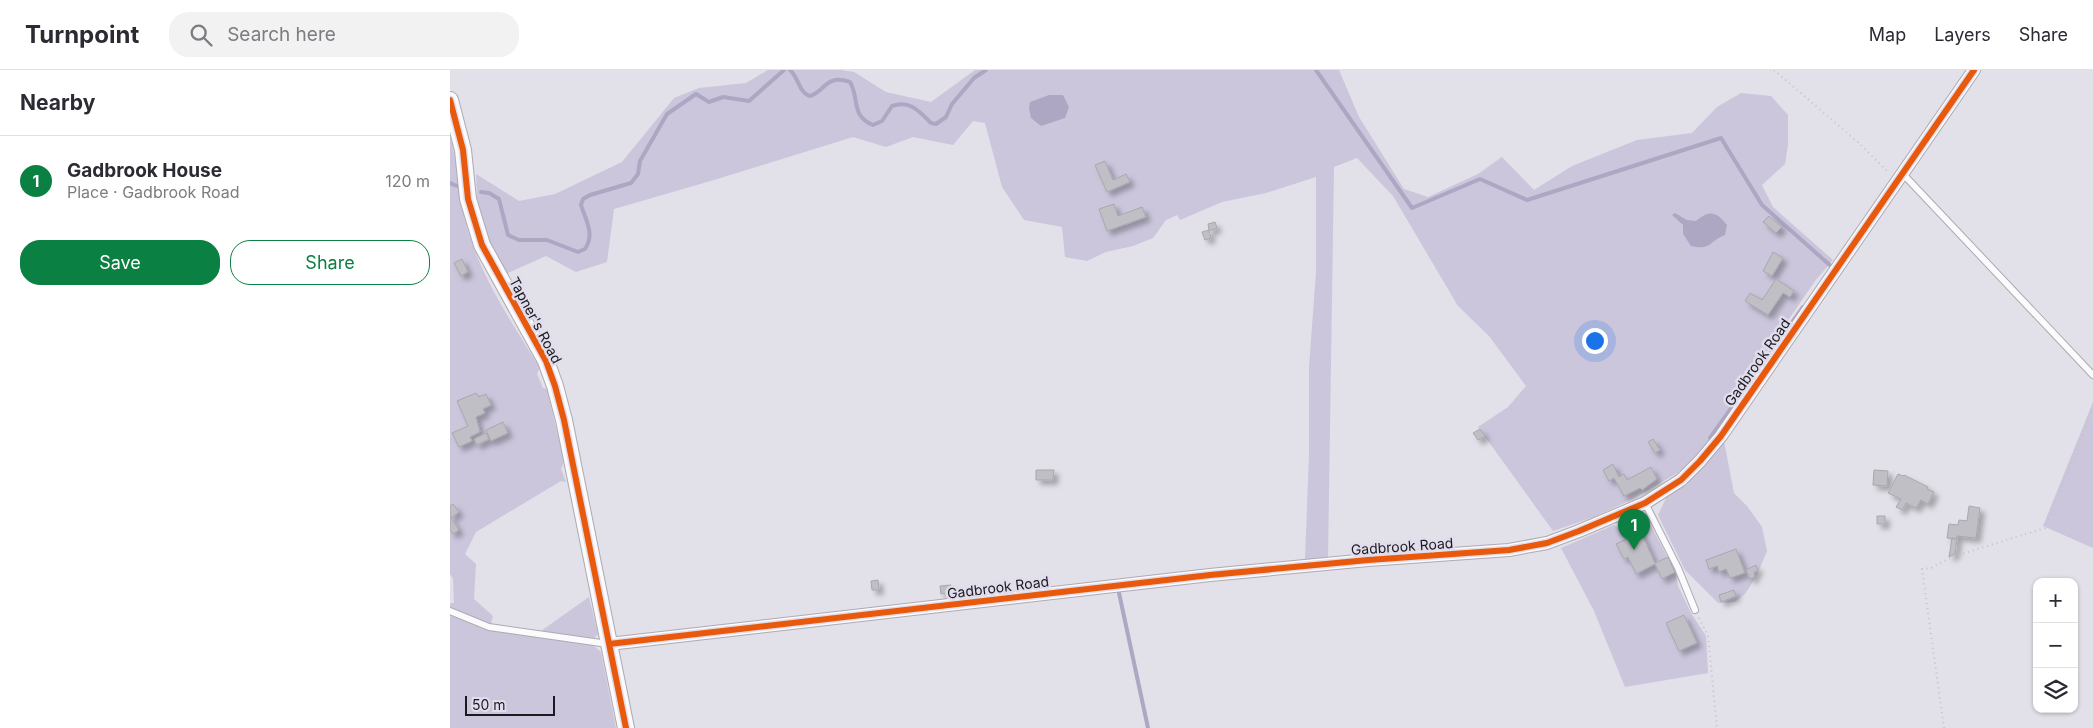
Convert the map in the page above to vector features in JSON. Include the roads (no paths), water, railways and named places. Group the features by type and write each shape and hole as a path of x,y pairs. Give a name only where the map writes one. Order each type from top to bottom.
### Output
{"street":[{"name":"Gadbrook Road","path":"609,644 1210,575 1368,560 1509,550 1547,543 1579,532 1646,503 1681,480 1700,461 1721,436 1974,70"},
{"name":"Tapner's Road","path":"450,100 463,150 468,199 482,245 546,361 555,386 564,420 626,728"}],"lane":[{"path":"1903,174 2093,375"},
{"path":"1646,503 1678,568 1695,610"},
{"path":"450,611 489,627 609,644"}],"waterway":[{"path":"481,192 489,193 499,199 508,235 519,240 547,240 578,252 585,249 589,238 589,227 581,205 583,199 590,195 631,183 638,174 640,161 667,114 696,94 709,102 723,97 749,101 784,70"},
{"path":"790,70 803,92 810,96 831,81 842,80 850,82 858,111 866,121 873,125 882,121 892,106 904,104 914,108 931,123 936,124 946,117 952,104 974,78 986,70"},
{"path":"1316,70 1412,208 1480,179 1527,200 1721,138 1762,205 1832,267"},
{"path":"450,183 457,186"},
{"path":"1710,438 1803,307"},
{"path":"1119,593 1148,728"}],"place":[{"name":"Gadbrook House","path":"1634,550"}]}
